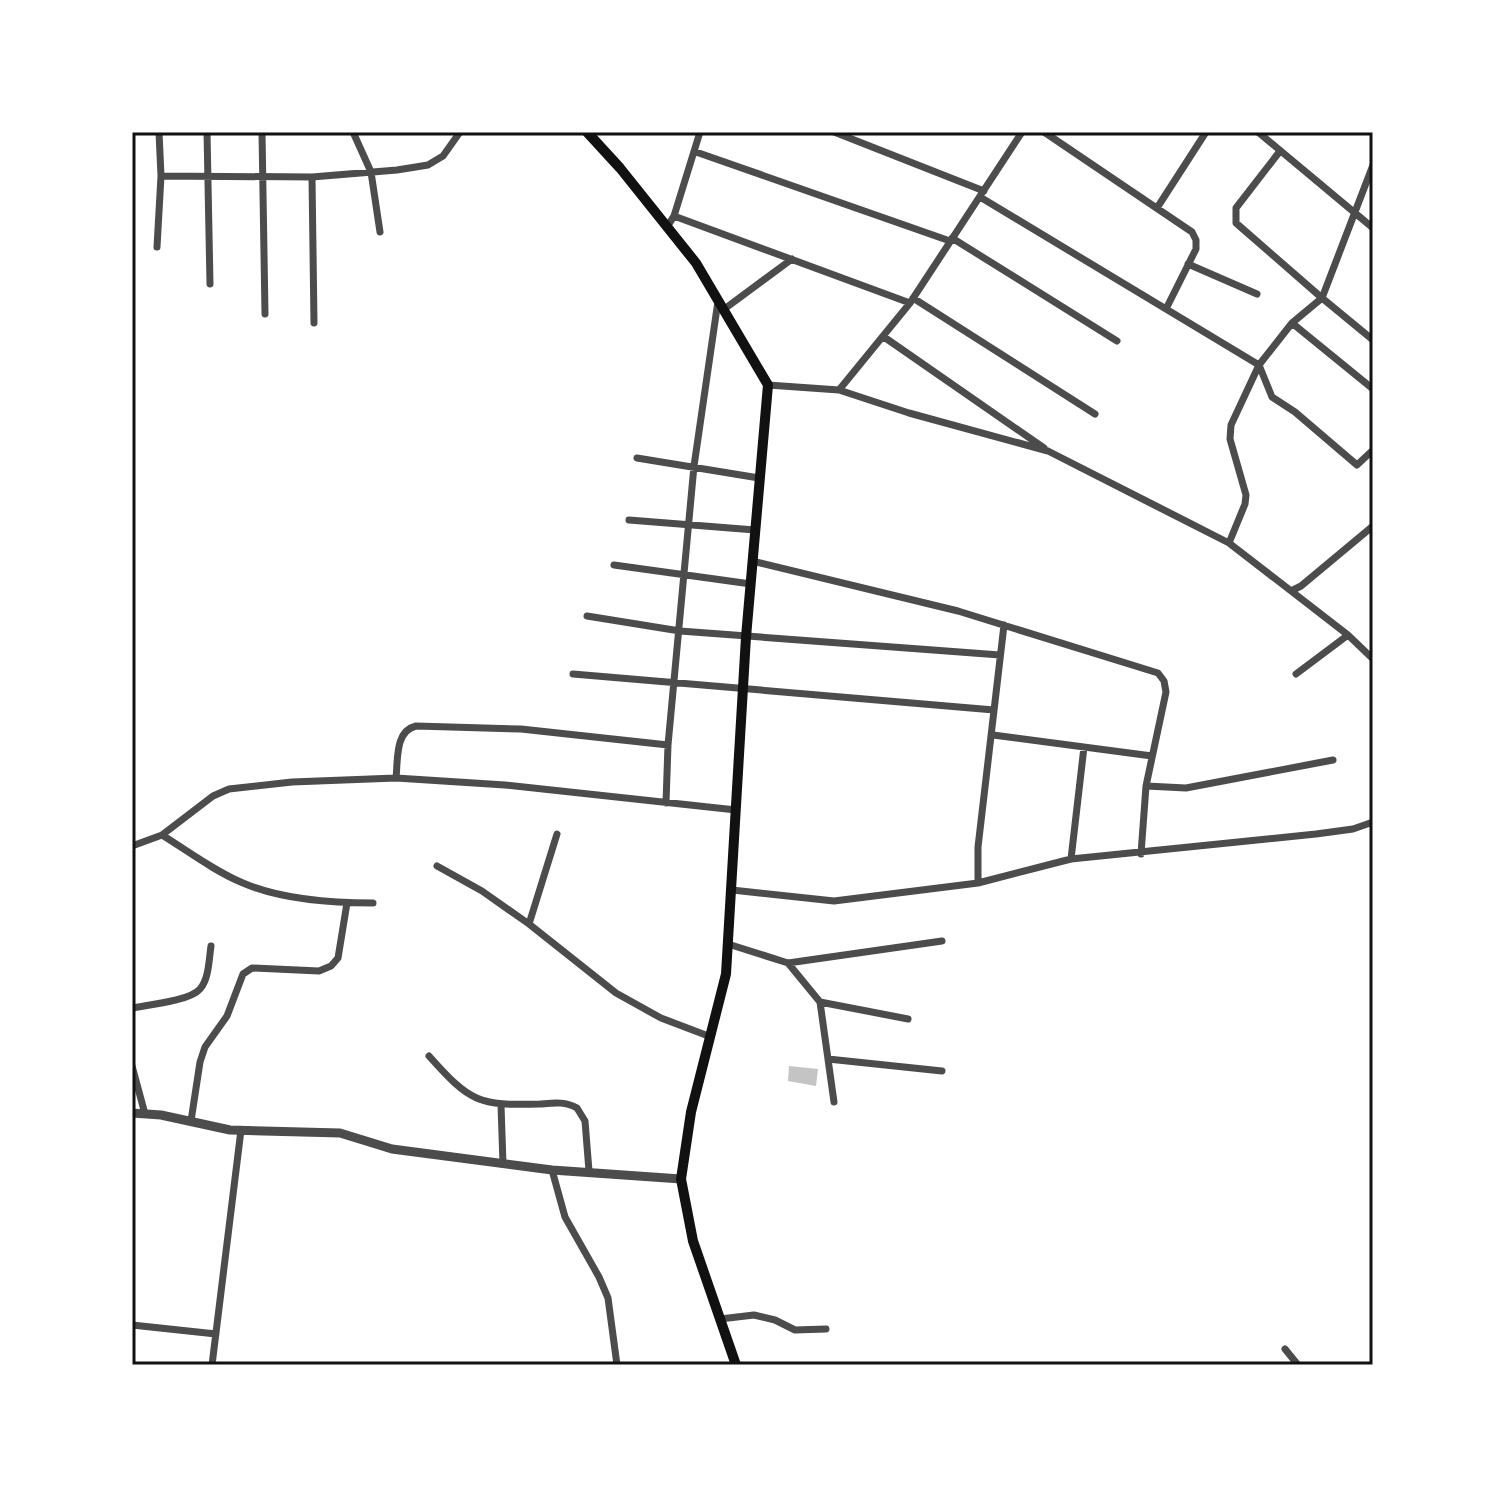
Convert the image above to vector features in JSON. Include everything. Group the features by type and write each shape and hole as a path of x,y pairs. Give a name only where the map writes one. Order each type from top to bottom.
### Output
{"main road":[{"path":"587,132 696,263 768,385 746,637 726,974 691,1112 681,1179 693,1241 736,1365"}],"street":[{"path":"157,247 161,176 159,132"},
{"path":"207,132 210,284"},
{"path":"262,132 265,314"},
{"path":"353,132 371,172 380,232"},
{"path":"161,176 312,177 428,165 443,156 460,132"},
{"path":"667,227 674,216 700,132"},
{"path":"834,132 982,194 1259,365 1272,397 1295,412 1357,465 1373,450"},
{"path":"839,390 912,300 1021,134 1008,132"},
{"path":"1044,132 1192,232 1196,249 1166,309"},
{"path":"1157,208 1206,132"},
{"path":"1258,132 1373,228"},
{"path":"1280,151 1236,208 1236,223 1373,340"},
{"path":"696,152 951,240 1117,341"},
{"path":"1229,543 1246,495 1230,439 1231,425 1259,365 1292,323 1322,298 1373,165"},
{"path":"312,177 314,323"},
{"path":"674,216 912,300 1095,414"},
{"path":"666,803 668,745 694,466 720,305 792,259"},
{"path":"1188,264 1257,294"},
{"path":"1292,323 1373,389"},
{"path":"884,337 1048,451 1229,543 1348,635 1373,659"},
{"path":"768,385 839,390 909,413 1048,451"},
{"path":"637,458 759,478"},
{"path":"629,520 755,530"},
{"path":"1291,591 1373,526"},
{"path":"752,561 1004,625 1158,673 1164,681 1166,692 1146,786 1141,854"},
{"path":"614,565 751,584"},
{"path":"587,616 680,631 1000,655"},
{"path":"978,883 978,847 1004,625"},
{"path":"1296,674 1348,635"},
{"path":"573,674 994,710"},
{"path":"396,778 402,734 406,728 416,726 521,729 668,745"},
{"path":"993,735 1152,756"},
{"path":"1071,859 1084,747"},
{"path":"1146,786 1186,788 1333,760"},
{"path":"132,846 162,835 213,796 229,789 292,782 396,778 505,785 736,810"},
{"path":"732,890 834,901 978,883 1071,859 1141,854 1353,829 1373,822"},
{"path":"529,924 557,834"},
{"path":"162,835 216,869 244,883 278,894 347,903 373,903"},
{"path":"437,866 482,891 529,924 616,993 661,1018 711,1037"},
{"path":"191,1121 205,1047 227,1016 243,974 252,968 319,971 331,966 338,958 347,903"},
{"path":"728,944 788,963 942,941"},
{"path":"132,1008 199,991 205,979 211,946"},
{"path":"788,963 820,1002 834,1102"},
{"path":"820,1002 908,1019"},
{"path":"429,1056 464,1092 476,1099 501,1105 561,1103 577,1108 585,1121 589,1171"},
{"path":"828,1059 942,1071"},
{"path":"132,1066 145,1114"},
{"path":"501,1105 503,1164"},
{"path":"132,1113 241,1130 340,1133 392,1149 552,1170 681,1179"},
{"path":"212,1365 241,1130"},
{"path":"552,1170 565,1217 608,1298 617,1365"},
{"path":"720,1319 754,1315 775,1320 795,1330 826,1329"},
{"path":"132,1325 216,1334"},
{"path":"1285,1349 1298,1365"}],"building":[{"path":"789,1066 818,1069 816,1086 788,1081"}]}
